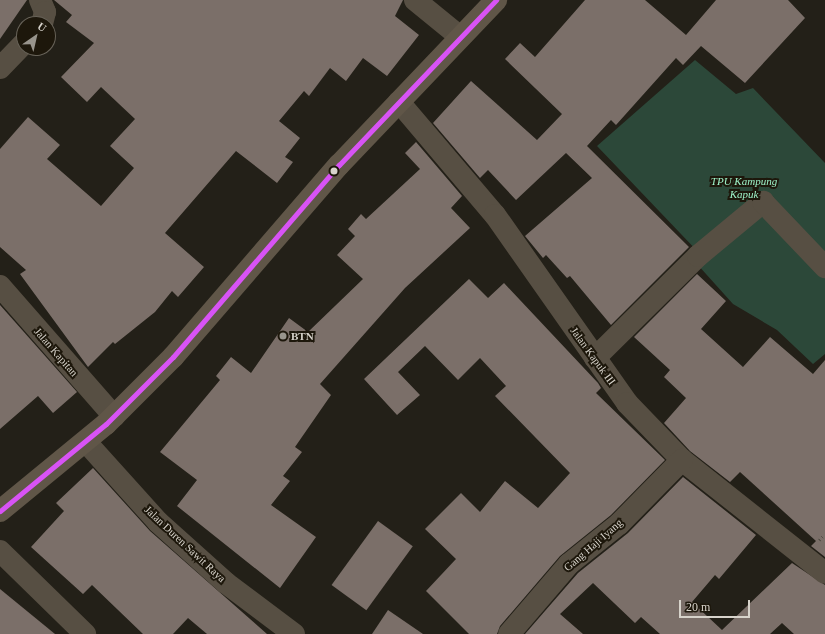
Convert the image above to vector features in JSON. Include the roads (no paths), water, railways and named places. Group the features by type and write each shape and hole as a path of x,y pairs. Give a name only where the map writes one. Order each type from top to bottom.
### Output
{"main road":[{"path":"0,511 86,442 173,357 339,165 459,36 496,0"}],"street":[{"path":"40,0 44,12 43,16"},
{"path":"415,0 459,36"},
{"path":"0,68 16,51"},
{"name":"Jalan Kapuk III","path":"399,102 495,215 627,403 682,460 825,573"},
{"path":"595,358 698,256 763,202 825,267"},
{"name":"Jalan Kapitan","path":"0,286 114,416"},
{"name":"Jalan Duren Sawit Raya","path":"86,442 158,522 226,583 294,634"},
{"name":"Gang Haji Iyang","path":"509,634 569,564 619,524 682,460"},
{"path":"0,551 85,634"}],"place":[{"name":"BTN","path":"283,336"}],"park label":[{"name":"TPU Kampung Kapuk","path":"744,188"}]}
